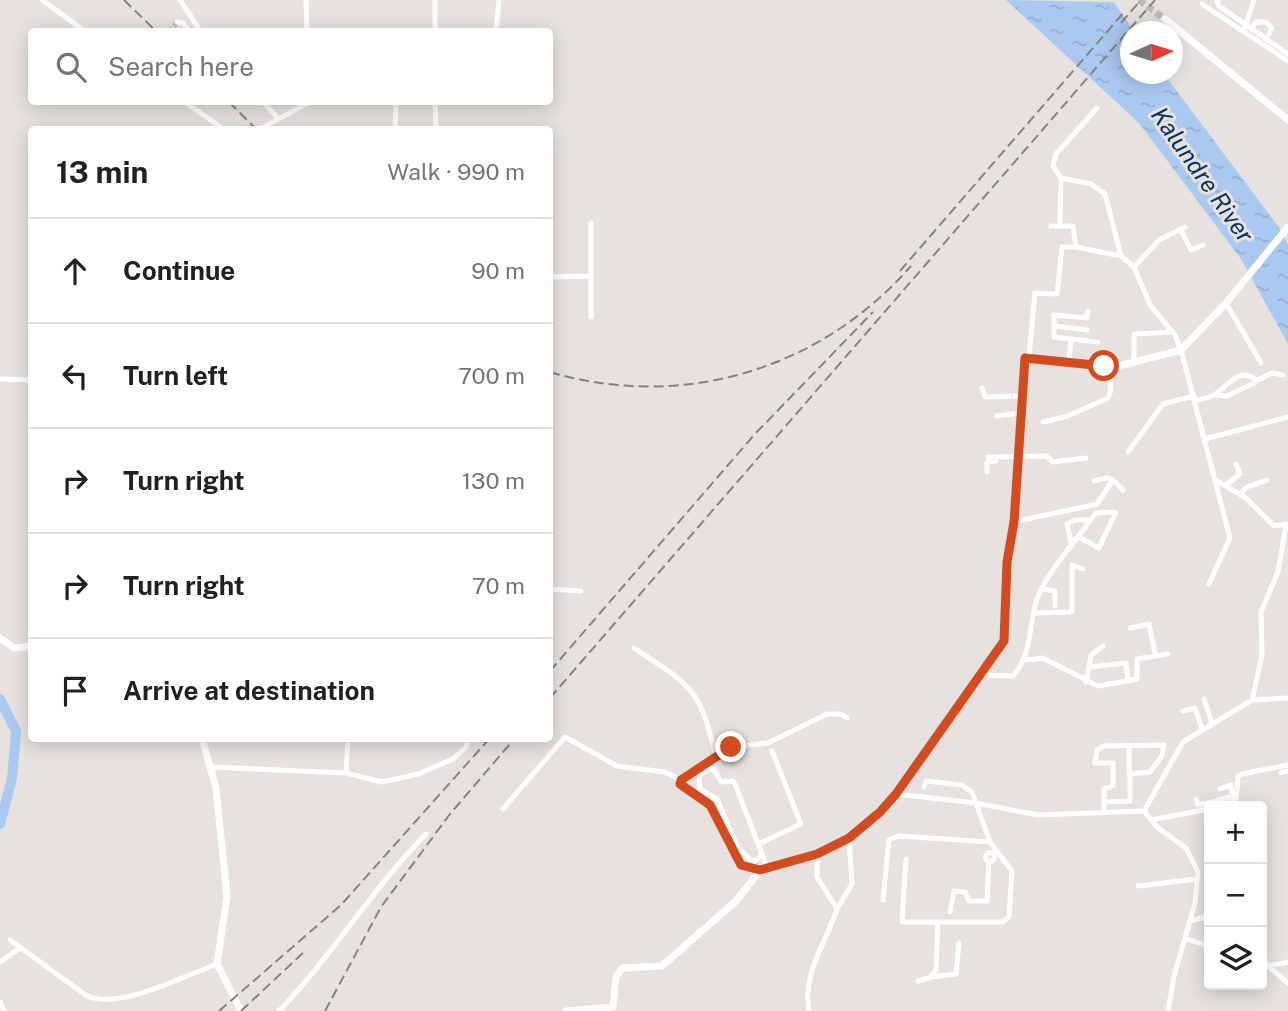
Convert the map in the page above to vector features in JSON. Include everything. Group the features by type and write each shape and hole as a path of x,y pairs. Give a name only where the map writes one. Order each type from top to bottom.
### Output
{"street":[{"path":"42,0 80,28"},
{"path":"180,0 198,28"},
{"path":"306,0 307,28"},
{"path":"435,0 435,28"},
{"path":"496,28 499,0"},
{"path":"1248,27 1254,0"},
{"path":"1214,12 1218,3 1288,54"},
{"path":"1202,4 1288,61"},
{"path":"1165,19 1288,120"},
{"path":"177,22 183,23 187,28"},
{"path":"1242,31 1256,22 1266,22 1272,28 1266,40"},
{"path":"189,105 219,126"},
{"path":"266,105 277,117"},
{"path":"264,126 303,105"},
{"path":"396,105 396,126"},
{"path":"435,105 436,126"},
{"path":"1060,226 1061,178 1054,166 1056,154 1097,108"},
{"path":"1061,178 1091,184 1105,194 1121,256"},
{"path":"591,223 591,317"},
{"path":"1051,226 1073,226 1076,247"},
{"path":"1134,267 1159,240 1183,228 1191,250 1203,245"},
{"path":"681,780 681,786 710,805 718,816 741,865 763,869 817,854 849,838 896,794 1004,641 1007,562 1014,522 1025,358 1108,366 1134,363 1181,350 1226,303 1288,228"},
{"path":"1029,357 1036,290 1055,296 1062,247 1076,247 1121,256 1134,267 1150,305 1172,332 1181,350 1217,481 1230,538 1209,584"},
{"path":"553,277 589,276"},
{"path":"1226,303 1261,363"},
{"path":"1087,341 1088,311"},
{"path":"1087,318 1055,314 1055,337 1098,342"},
{"path":"1054,326 1087,330"},
{"path":"1134,363 1134,334 1172,332"},
{"path":"1069,361 1071,339"},
{"path":"1043,422 1068,416 1108,398 1111,390 1108,366"},
{"path":"1128,452 1163,404 1215,395 1227,396 1272,373 1283,375"},
{"path":"1215,395 1241,374 1248,374 1256,381"},
{"path":"0,379 28,380"},
{"path":"982,388 985,397 1021,397"},
{"path":"997,416 1020,413"},
{"path":"1205,439 1288,417"},
{"path":"987,472 991,459 1046,456 1053,462 1086,458"},
{"path":"1226,485 1240,474 1237,464"},
{"path":"1094,481 1107,478 1123,490"},
{"path":"1097,504 1113,480"},
{"path":"1240,494 1247,488 1267,480"},
{"path":"1217,481 1240,494 1274,527 1287,524 1278,572 1261,612 1262,655 1252,700"},
{"path":"1014,522 1097,504 1111,506"},
{"path":"981,675 1013,676 1026,660 1034,613 1043,589 1072,546 1099,511 1116,512 1099,548 1079,537"},
{"path":"1072,546 1067,524 1075,520 1091,520"},
{"path":"1063,559 1083,569"},
{"path":"1034,613 1072,612 1072,565"},
{"path":"553,589 581,591"},
{"path":"1043,589 1055,591 1055,606"},
{"path":"1130,628 1149,624 1155,654"},
{"path":"0,638 14,648 28,646"},
{"path":"1086,682 1090,667 1087,664 1091,655 1103,646"},
{"path":"634,648 679,678 699,698 716,758"},
{"path":"1026,660 1043,657 1098,686 1139,677 1137,659 1168,654"},
{"path":"1090,667 1126,663 1128,681"},
{"path":"1144,811 1158,791 1183,742 1201,725 1252,700 1288,698"},
{"path":"1204,699 1211,720"},
{"path":"1183,711 1194,708 1201,725"},
{"path":"681,780 731,747 768,743 827,714 841,713 847,718"},
{"path":"503,809 565,737 617,766 665,772 681,780"},
{"path":"202,742 212,767 227,895 217,964 241,1011"},
{"path":"346,773 348,742"},
{"path":"212,767 346,773 375,782 418,774 453,759 468,742"},
{"path":"1104,812 1104,789 1114,786 1113,763 1096,763 1097,750 1104,746 1166,746 1150,772 1129,774"},
{"path":"1129,746 1129,812"},
{"path":"758,844 801,824 772,751"},
{"path":"566,1011 613,1007 616,977 622,968 662,966 736,901 763,869 762,855 733,781 721,782 713,768 701,773 700,789 718,799 738,848 753,862 762,855"},
{"path":"1281,773 1288,768"},
{"path":"1222,800 1236,799 1238,776 1242,774 1288,768"},
{"path":"924,787 926,781 962,785 972,792 995,858 989,862 987,901 969,901 965,892 954,891 950,912"},
{"path":"896,794 976,803 1037,815 1144,811"},
{"path":"1196,799 1198,805 1204,805"},
{"path":"1104,802 1130,801"},
{"path":"1151,820 1204,808"},
{"path":"1144,811 1151,820 1186,848 1195,861 1197,879 1190,921 1174,976 1168,1011"},
{"path":"279,1011 308,981 405,855 426,834"},
{"path":"883,900 888,840 898,836 991,847 1012,871 1009,918 1002,922 900,920 906,859"},
{"path":"809,1011 806,995 809,979 837,909 852,884 849,838"},
{"path":"817,854 817,877 837,909"},
{"path":"1138,886 1197,879"},
{"path":"1190,921 1204,917"},
{"path":"931,977 936,970 938,922"},
{"path":"1186,939 1204,944"},
{"path":"10,940 87,996 101,1000 135,995 217,964"},
{"path":"918,981 956,974 959,943"},
{"path":"0,962 20,948"},
{"path":"1268,966 1288,962"},
{"path":"1268,966 1288,983"},
{"path":"0,1002 4,1011"}],"water":[{"name":"Kalundre River","path":"1006,0 1114,2 1127,21 1120,21 1120,84 1172,84 1278,226 1288,244 1288,344 1241,259 1139,123"}],"waterway":[{"path":"0,699 16,731 12,779 0,824"}],"tunnel":[{"path":"1139,0 1165,19"},
{"path":"172,28 177,22"}],"railway":[{"path":"124,0 153,28"},
{"path":"1123,21 1141,0"},
{"path":"553,695 1155,0"},
{"path":"900,271 1125,11"},
{"path":"232,105 253,126"},
{"path":"553,373 600,383 649,387 698,383 746,373 792,356 835,332 875,302 911,266"},
{"path":"553,668 754,435 873,312"},
{"path":"219,1011 341,905 486,742"},
{"path":"325,1011 381,907 450,814 512,742"},
{"path":"241,1011 305,951"}],"route":[{"path":"731,747 681,780 680,784 710,805 718,816 730,848 741,865 750,869 760,870 817,854 849,838 888,804 1004,641 1007,562 1014,522 1025,358 1104,366"}]}
